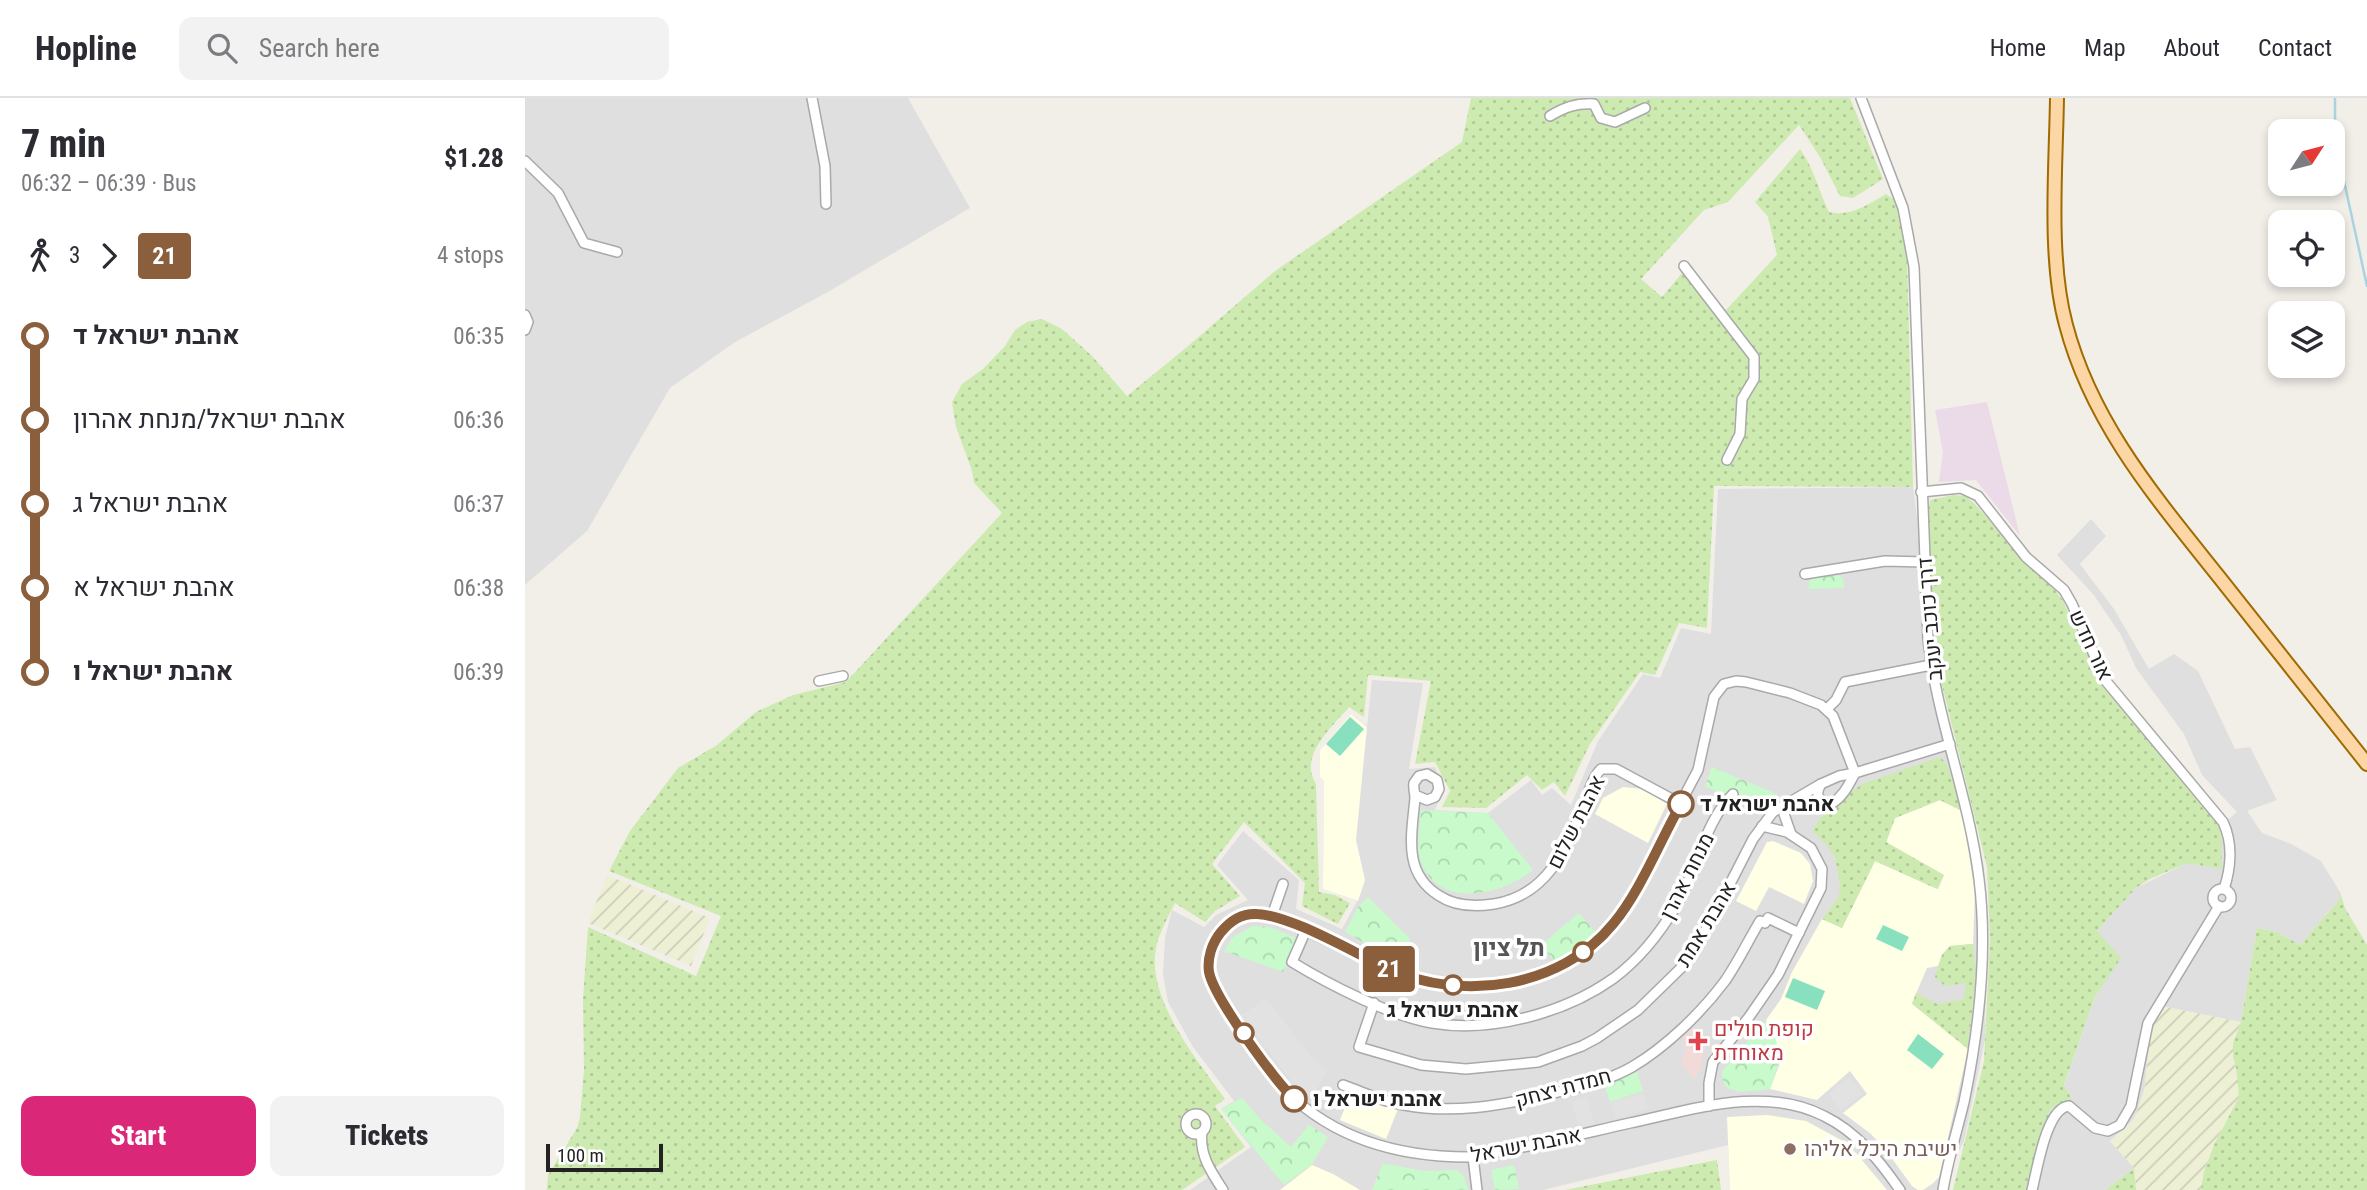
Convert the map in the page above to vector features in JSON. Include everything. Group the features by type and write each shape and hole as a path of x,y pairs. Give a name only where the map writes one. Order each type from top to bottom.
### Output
{"main road":[{"path":"2057,98 2056,213 2060,299 2075,354 2101,412 2136,471 2367,764"}],"street":[{"path":"812,98 825,166 826,204"},
{"name":"דרך כוכב יעקב","path":"1861,98 1903,208 1915,267 1926,625 1931,665 1970,822 1979,877 1982,930 1973,1048 1964,1101 1942,1187"},
{"path":"1550,116 1579,103 1594,104 1601,118 1615,122 1645,108"},
{"path":"525,161 558,193 584,243 617,253"},
{"path":"1684,266 1754,357 1754,379 1742,398 1740,434 1727,460"},
{"path":"525,315 529,322 525,330"},
{"name":"אור חדש","path":"1921,492 1961,488 1978,496 2021,551 2064,590 2105,680 2223,822 2228,835 2230,861 2224,889 2230,894 2231,900 2226,906 2219,906 2148,1023 2136,1090 2126,1117 2115,1129 2108,1131 2095,1128 2069,1106 2057,1111 2048,1130 2032,1190"},
{"path":"1805,574 1885,561 1924,562"},
{"path":"1821,785 1817,796 1822,802 1831,804 1839,799 1855,773 1837,724 1827,709 1836,700 1845,682 1931,665"},
{"path":"819,681 843,676"},
{"name":"אהבת ישראל","path":"1827,709 1812,700 1769,687 1736,681 1724,684 1714,697 1698,770 1634,893 1614,923 1578,957 1566,964 1501,985 1457,986 1434,983 1400,974 1272,916 1246,915 1231,922 1217,936 1212,947 1209,968 1220,998 1288,1093 1318,1116 1365,1142 1427,1156 1473,1157 1709,1106 1769,1102 1788,1104 1822,1114 1851,1133 1866,1146 1900,1190"},
{"name":"אהבת אמת","path":"1374,1003 1359,1047 1421,1065 1467,1069 1538,1062 1582,1046 1638,1010 1683,965 1711,921 1762,826 1773,812 1839,776 1950,744"},
{"name":"אהבת שלום","path":"1419,797 1412,812 1411,851 1417,872 1423,882 1441,897 1467,905 1510,900 1524,894 1550,874 1567,846 1601,769 1616,769 1681,804"},
{"name":"מנחת אהרן","path":"1306,930 1292,961 1312,974 1374,1003 1432,1023 1482,1024 1508,1021 1553,1009 1614,978 1631,964 1675,907 1720,812 1733,794"},
{"path":"1790,801 1784,814 1791,834"},
{"path":"1709,1106 1713,1062 1768,990 1821,888 1822,869 1811,848 1791,834 1762,826"},
{"path":"1272,916 1283,884"},
{"name":"חמדת יצחק","path":"1343,1085 1402,1105 1476,1109 1532,1098 1607,1078 1631,1068 1693,1016 1724,981 1760,921 1765,923 1768,918 1799,933"},
{"path":"1197,1133 1206,1163 1223,1190"},
{"path":"1473,1157 1477,1190"}],"shaded area":[{"path":"525,98 908,98 970,208 826,293 735,342 670,388 587,531 525,585"},
{"path":"1987,402 2020,536 1976,480 1939,482 1943,452 1935,410"},
{"name":"תל ציון","path":"1913,487 1936,677 1984,868 1985,1040 1964,1141 1954,1161 1948,1190 1730,1190 1728,1145 1543,1190 1190,1190 1251,1147 1221,1109 1234,1101 1193,1047 1168,1002 1163,974 1165,938 1172,910 1204,927 1216,915 1248,900 1217,865 1243,831 1299,880 1296,909 1342,929 1357,901 1323,889 1324,781 1320,777 1320,750 1351,714 1367,726 1372,680 1423,683 1409,769 1435,767 1444,788 1435,810 1488,813 1531,780 1542,795 1552,788 1571,805 1598,741 1643,674 1660,678 1681,628 1711,634 1718,489"},
{"path":"2091,519 2106,536 2080,564 2114,609 2149,669 2174,654 2198,671 2235,749 2250,747 2277,800 2247,811 2262,833 2291,844 2321,861 2340,892 2340,899 2300,945 2278,932 2257,928 2241,1022 2161,1006 2151,1032 2144,1091 2134,1119 2110,1141 2134,1168 2105,1190 2027,1190 2051,1108 2064,1086 2095,997 2120,958 2097,931 2136,888 2187,863 2237,812 2202,775 2184,734 2136,668 2121,635 2093,594 2057,555"},
{"path":"1351,714 1367,727 1356,840 1365,880 1358,901 1323,889 1324,781 1320,777 1320,750"},
{"path":"1623,787 1643,789 1667,804 1648,843 1595,814 1603,798"},
{"path":"1940,800 1962,811 1975,892 1973,944 1950,946 1942,955 1938,966 1927,968 1912,1003 1968,1049 1939,1177 1923,1190 1918,1190 1871,1134 1843,1113 1867,1094 1850,1071 1817,1100 1770,1089 1780,1063 1774,1034 1766,1020 1781,999 1792,972 1822,919 1842,928 1875,861 1938,889 1944,875 1886,843 1895,818"},
{"path":"1773,841 1801,853 1810,864 1813,881 1804,904 1769,887 1756,911 1736,901 1767,842"},
{"path":"607,875 710,918 691,966 588,923"},
{"path":"1266,998 1309,1054 1327,1072 1312,1097 1292,1081 1241,1016"},
{"path":"2161,1006 2241,1022 2233,1043 2239,1097 2214,1145 2204,1171 2201,1190 2136,1190 2134,1168 2110,1141 2134,1119 2144,1091 2151,1032"},
{"path":"1696,1027 1702,1035 1705,1049 1700,1071 1694,1079 1681,1062 1685,1053 1683,1036"},
{"path":"1849,1078 1862,1094 1840,1111 1828,1094"},
{"path":"1352,1090 1398,1109 1386,1139 1340,1120"},
{"path":"1643,1093 1648,1109 1615,1119 1610,1103"},
{"path":"1586,1097 1595,1124 1580,1129 1571,1102"},
{"name":"ישיבת היכל אליהו","path":"1767,1115 1806,1121 1841,1140 1856,1153 1887,1190 1730,1190 1727,1117"},
{"path":"1312,1165 1333,1174 1360,1190 1280,1190"}],"green space":[{"path":"1471,98 1850,98 1883,179 1853,198 1840,196 1820,157 1799,125 1728,202 1704,210 1641,279 1662,297 1683,272 1726,310 1777,255 1768,217 1755,202 1800,149 1829,212 1852,211 1886,194 1896,201 1907,256 1913,487 1714,486 1707,628 1679,623 1655,675 1640,672 1590,744 1565,796 1554,782 1542,790 1527,775 1486,808 1442,807 1450,791 1435,762 1415,764 1431,681 1368,675 1364,717 1349,707 1319,742 1311,763 1316,784 1319,892 1335,895 1350,903 1338,924 1302,906 1305,883 1244,822 1212,864 1240,896 1215,911 1205,922 1175,903 1159,936 1155,968 1166,1008 1189,1048 1225,1099 1215,1106 1245,1147 1182,1190 547,1190 548,1175 577,1128 580,1117 588,927 696,976 721,916 609,871 630,831 678,768 717,745 756,712 793,695 846,682 1002,513 974,483 956,427 952,402 962,384 983,369 1005,346 1015,330 1027,322 1042,319 1062,329 1092,356 1127,396 1275,271 1462,142"},
{"path":"1953,495 1965,496 1974,503 2047,579 2063,601 2102,685 2221,826 2222,869 2187,863 2150,879 2136,888 2097,931 2121,958 2095,997 2064,1085 2072,1100 2051,1108 2027,1190 1953,1190 1984,1061 1990,938 1987,867 1935,657 1927,521 1930,500"},
{"path":"1839,575 1843,579 1844,588 1808,589 1811,578"},
{"path":"1350,717 1364,729 1340,756 1326,744"},
{"path":"1940,757 1947,764 1962,811 1940,800 1895,818 1886,842 1944,875 1937,889 1875,861 1842,928 1822,919 1839,897 1840,885 1835,857 1812,831 1825,811 1835,810 1862,784"},
{"path":"1712,767 1777,794 1759,811 1705,786"},
{"path":"1421,810 1488,813 1533,870 1506,886 1490,891 1458,893 1444,888 1432,879 1420,859"},
{"path":"2340,892 2345,908 2367,945 2367,1190 2201,1190 2204,1171 2214,1145 2239,1097 2233,1043 2241,1022 2257,928 2278,932 2300,945 2340,899"},
{"path":"1368,897 1410,939 1401,963 1345,932 1358,907"},
{"path":"1579,913 1596,933 1558,966 1541,945"},
{"path":"1883,925 1909,937 1902,951 1876,939"},
{"path":"1253,926 1270,927 1296,938 1283,972 1224,951 1233,937"},
{"path":"1973,944 1976,972 1968,1049 1912,1004 1916,993 1937,1004 1964,999 1966,983 1945,986 1935,977 1942,955 1950,946"},
{"path":"1793,978 1825,991 1817,1010 1785,997"},
{"path":"1766,1020 1779,1054 1770,1089 1746,1092 1731,1090 1723,1080 1722,1071"},
{"path":"1918,1034 1944,1054 1932,1069 1907,1050"},
{"path":"1637,1072 1643,1091 1610,1102 1604,1083"},
{"path":"1242,1098 1260,1119 1291,1147 1309,1125 1328,1137 1312,1164 1284,1185 1221,1109"},
{"path":"1717,1160 1721,1190 1565,1190"},
{"path":"1383,1163 1424,1171 1457,1170 1464,1176 1468,1190 1372,1190"},
{"path":"1514,1165 1519,1189 1495,1190 1491,1170"},
{"path":"2134,1168 2136,1190 2105,1190"}],"waterway":[{"path":"2335,98 2335,140 2367,286"}],"bus line":[{"name":"21","path":"1294,1099 1229,1012 1210,976 1209,957 1212,947 1217,936 1231,922 1246,915 1257,914 1281,919 1400,974 1434,983 1478,986 1501,985 1522,980 1566,964 1606,933 1634,893 1681,804"}],"place":[{"name":"אהבת ישראל ד","path":"1681,804"},
{"name":"אהבת ישראל ג","path":"1453,985"},
{"name":"קופת חולים מאוחדת","path":"1698,1041"},
{"name":"אהבת ישראל ו","path":"1294,1099"},
{"name":"ישיבת היכל אליהו","path":"1790,1149"}],"district":[{"name":"תל ציון","path":"1509,948"}]}
